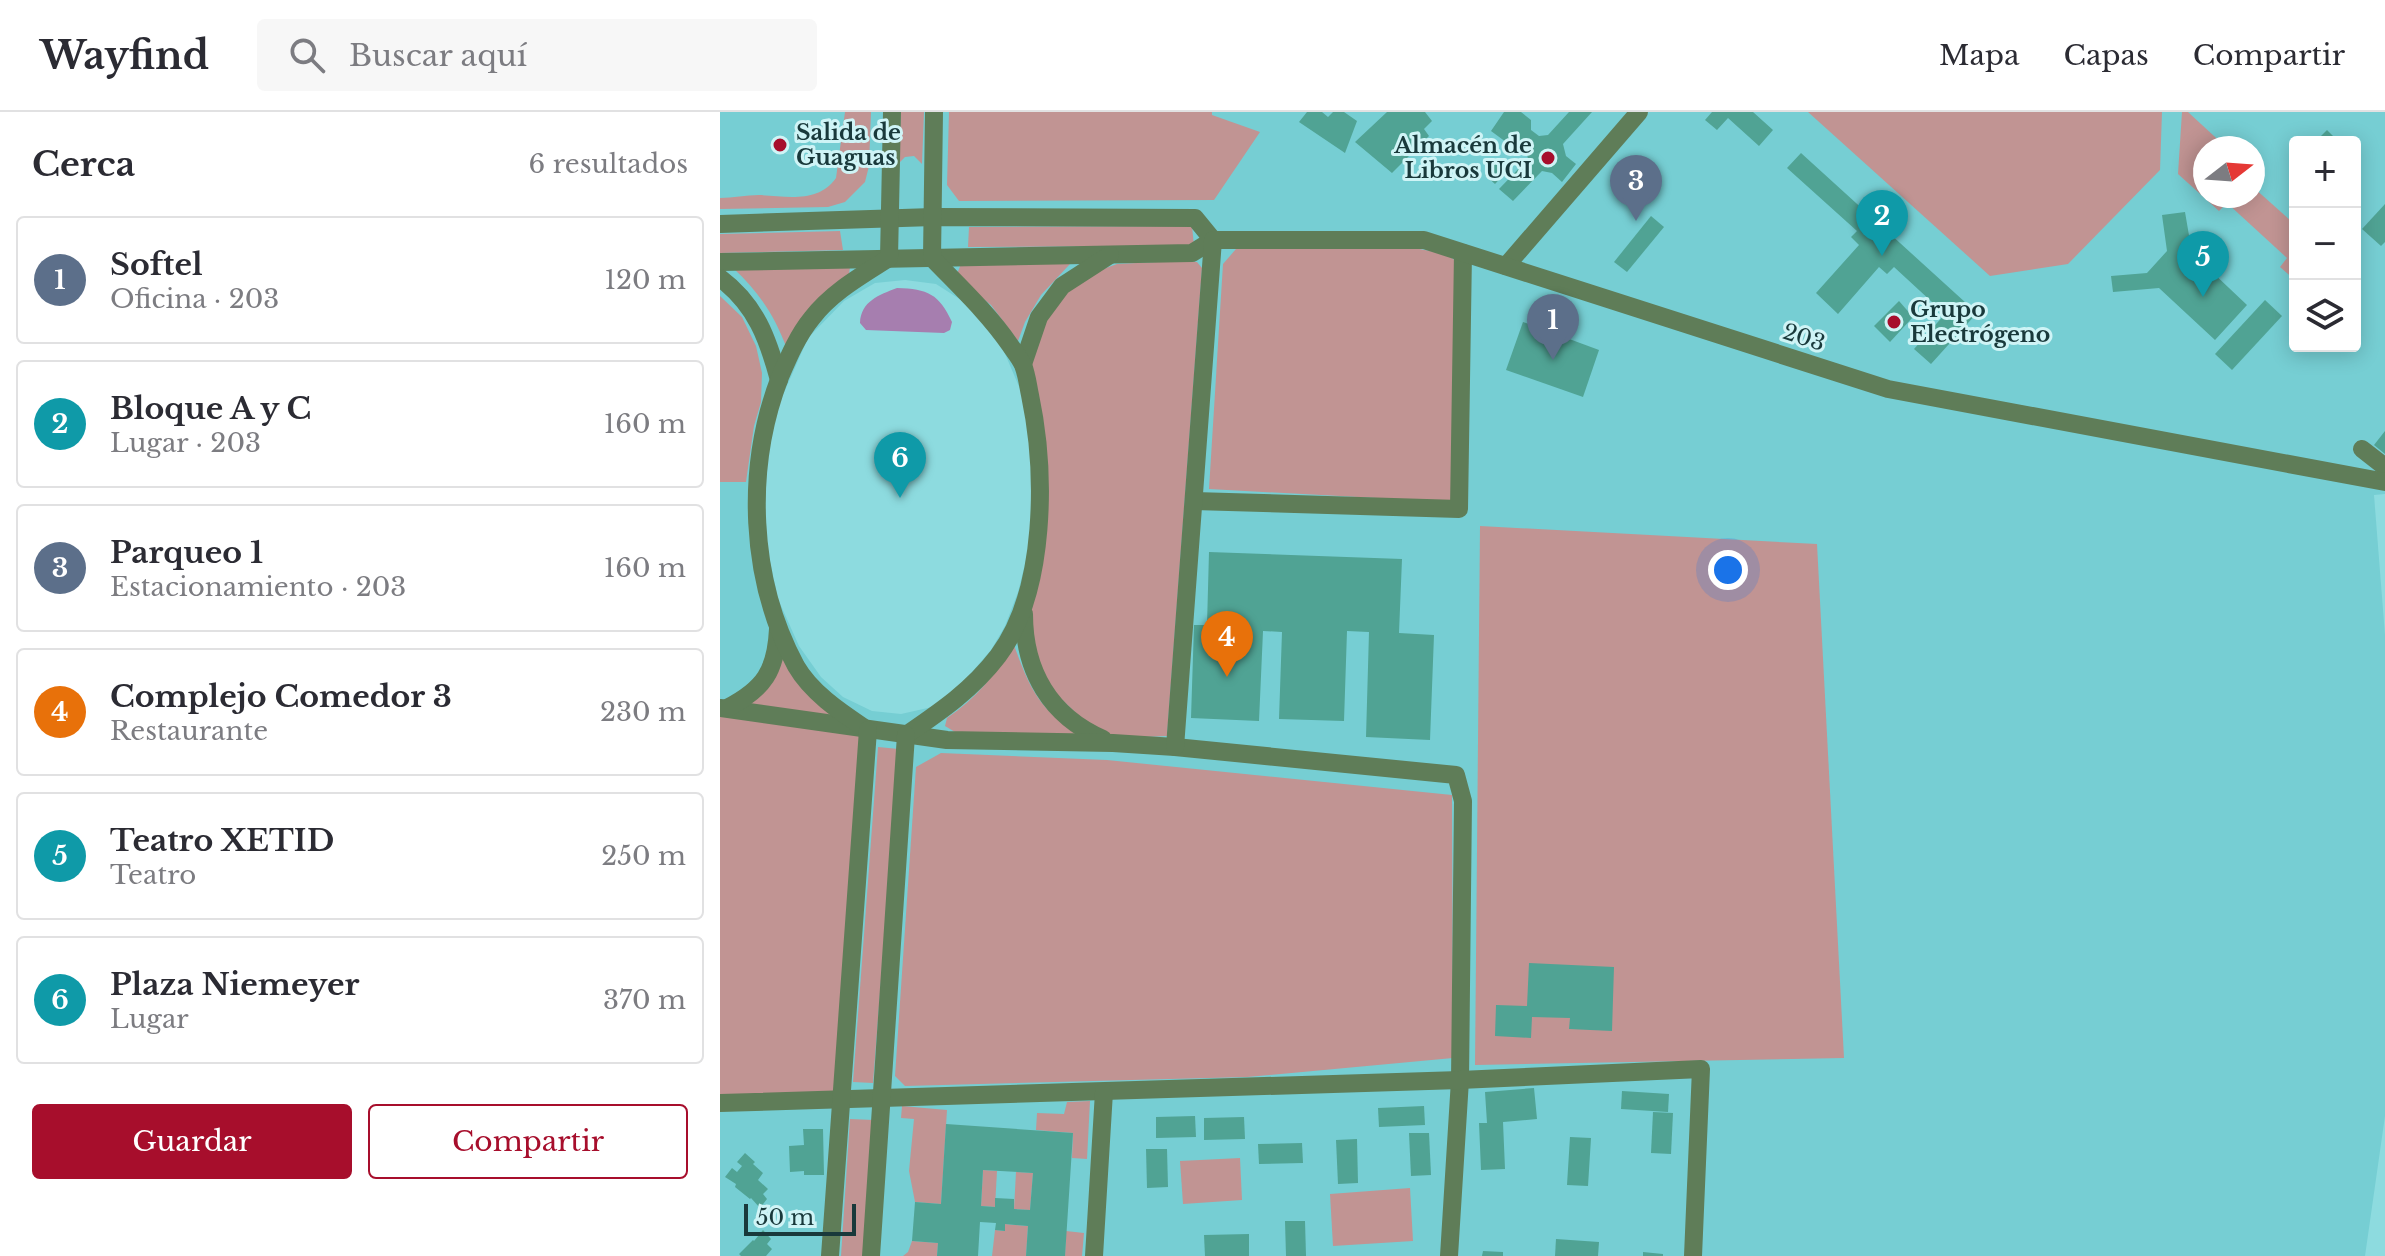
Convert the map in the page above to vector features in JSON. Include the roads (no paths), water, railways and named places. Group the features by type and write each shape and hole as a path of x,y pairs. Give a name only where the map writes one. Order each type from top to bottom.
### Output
{"street":[{"path":"889,258 892,112"},
{"path":"934,112 932,258 995,323 1023,364 1035,418 1041,469 1041,510 1024,606 1024,635 1031,663 1043,689 1060,712 1083,730 1113,743"},
{"path":"1506,266 1639,112"},
{"path":"720,224 933,217 1195,218 1213,240 1175,747"},
{"path":"720,262 1192,253 1213,240"},
{"name":"203","path":"1213,240 1424,240 1888,389 2385,482"},
{"path":"1194,501 1459,509 1463,253"},
{"path":"1023,364 1039,317 1062,286 1110,255"},
{"path":"868,730 822,697 797,668 778,623 760,556 757,489 767,413 798,337 812,317 849,283 889,258"},
{"path":"720,278 750,308 768,340 779,380"},
{"path":"2362,449 2385,467"},
{"path":"906,735 959,699 999,654 1024,606"},
{"path":"724,708 750,696 767,675 777,650 778,623"},
{"path":"724,708 947,740 1175,747 1456,775 1463,801 1460,1080 1449,1256"},
{"path":"830,1256 868,730"},
{"path":"871,1256 906,735"},
{"path":"720,1103 1460,1080 1701,1069 1693,1256"},
{"path":"1094,1256 1104,1092"}],"place":[{"name":"Salida de Guaguas","path":"780,145"},
{"name":"Almacén de Libros UCI","path":"1548,158"},
{"name":"Parqueo 1","path":"1636,221"},
{"name":"Bloque A y C","path":"1882,256"},
{"name":"Teatro XETID","path":"2203,297"},
{"name":"Grupo Electrógeno","path":"1894,322"},
{"name":"Softel","path":"1553,360"},
{"name":"Plaza Niemeyer","path":"900,498"},
{"name":"Complejo Comedor 3","path":"1227,677"}]}
